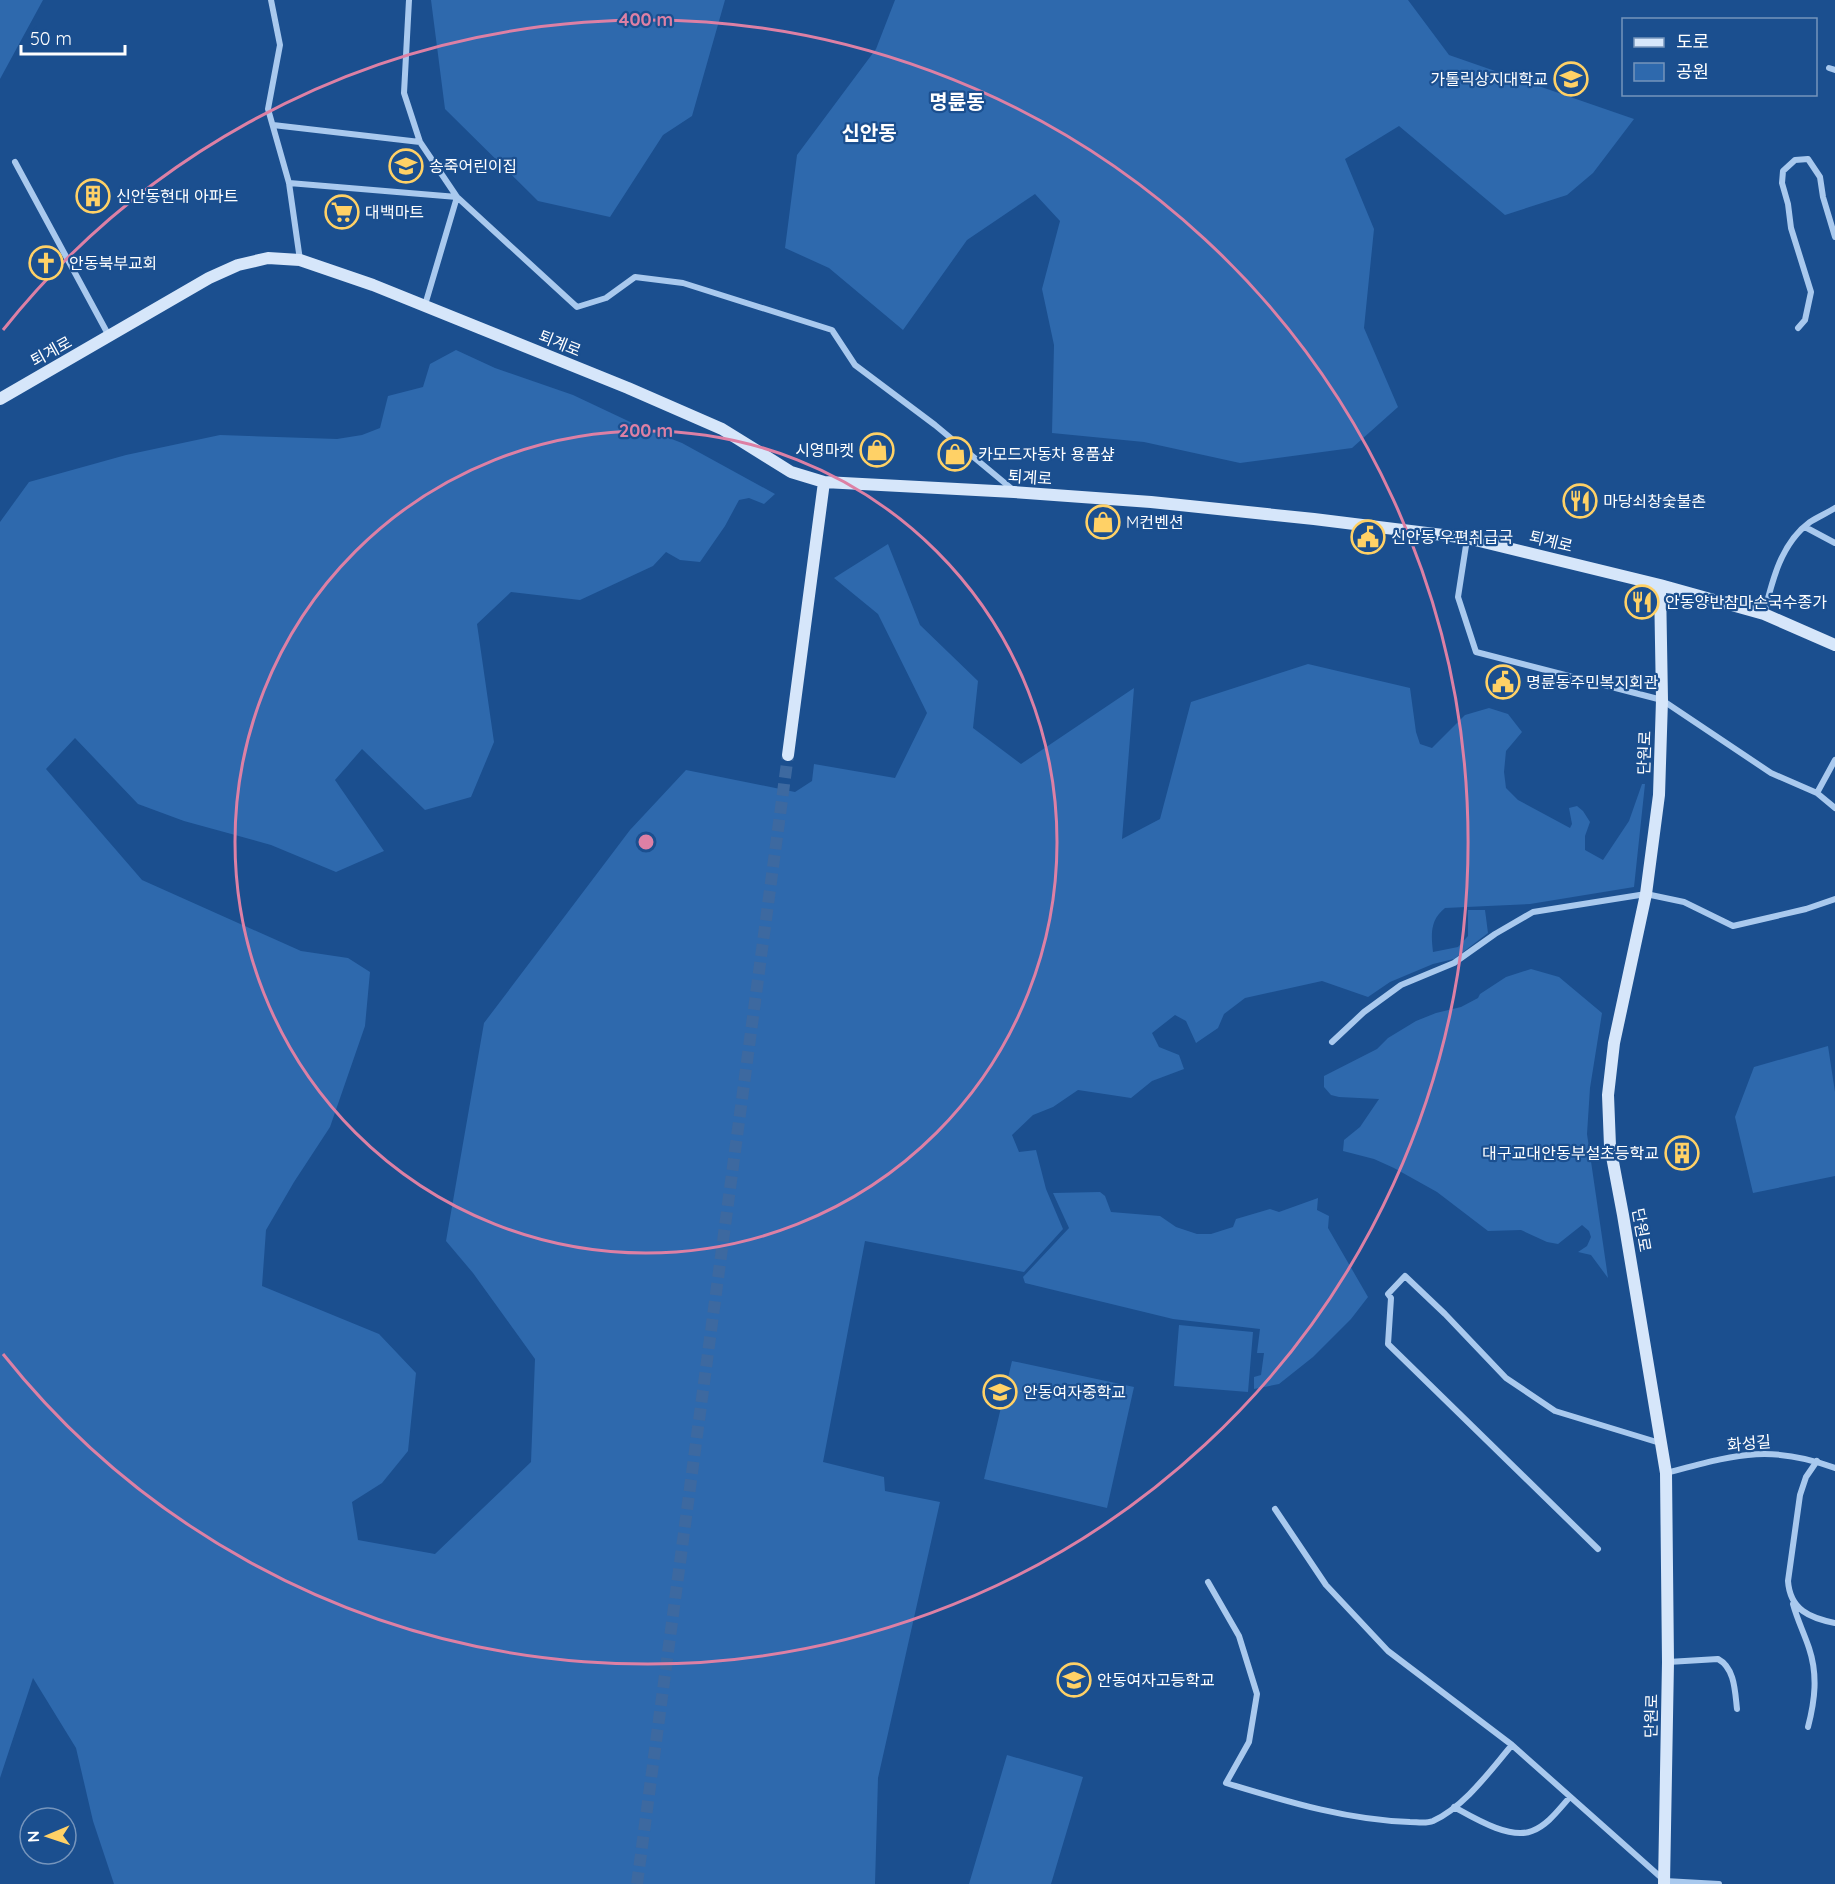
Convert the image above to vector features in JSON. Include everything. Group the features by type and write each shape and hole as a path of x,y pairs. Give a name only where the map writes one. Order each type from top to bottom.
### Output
{"street":[{"path":"271,0 280,45 268,109 289,183 300,260"},
{"path":"409,0 404,93 420,142 457,197 577,307 606,298 635,277 682,283 832,330 855,365 935,425 1014,492"},
{"path":"273,125 420,142"},
{"path":"1798,328 1805,320 1811,292 1791,228 1782,183 1783,171 1795,160 1808,159 1820,177 1823,197 1835,237"},
{"path":"15,162 109,337"},
{"path":"289,183 457,197"},
{"path":"425,307 457,197"},
{"name":"퇴계로","path":"0,399 209,278 238,265 268,258 300,260 373,285 680,411 722,429 791,472 824,482 1014,492 1268,514 1467,538 1660,585 1764,614 1835,645"},
{"path":"788,755 824,482"},
{"path":"1764,614 1776,570 1789,544 1805,528 1835,508"},
{"path":"1805,528 1835,543"},
{"path":"1467,538 1458,597 1476,652 1662,700 1771,773 1817,793 1835,808"},
{"name":"단원로","path":"1660,585 1662,700 1659,795 1647,894 1614,1043 1608,1095 1610,1146 1666,1473 1668,1662 1664,1882"},
{"path":"1817,793 1835,760"},
{"path":"1332,1042 1364,1012 1401,985 1454,963 1495,934 1533,912 1647,894 1684,902 1733,926 1806,909 1835,898"},
{"path":"1598,1549 1388,1344 1391,1298 1388,1294 1405,1276 1506,1378 1555,1411 1661,1443"},
{"name":"화성길","path":"1666,1473 1730,1457 1764,1453 1789,1454 1835,1468"},
{"path":"1808,1727 1816,1687 1814,1669 1810,1650 1796,1616 1788,1581 1800,1495 1806,1477 1817,1461"},
{"path":"1275,1509 1326,1585 1388,1651 1512,1746 1664,1882 1719,1884"},
{"path":"1208,1582 1239,1636 1257,1694 1249,1742 1226,1784 1325,1811 1386,1821 1431,1822 1454,1807 1476,1787 1512,1746"},
{"path":"1792,1600 1806,1614 1816,1619 1835,1623"},
{"path":"1668,1662 1718,1659 1723,1662 1728,1667 1735,1689 1737,1709"},
{"path":"1454,1807 1508,1833 1531,1832 1546,1822 1570,1797"}],"green space":[{"path":"0,0 43,0 0,79"},
{"path":"431,0 725,0 692,116 663,135 610,217 538,201 445,109"},
{"path":"895,0 1408,0 1449,55 1634,119 1593,173 1567,195 1505,215 1399,126 1345,159 1374,229 1364,328 1398,407 1352,448 1240,463 1144,442 1052,433 1054,345 1042,289 1060,221 1035,194 967,240 903,330 829,268 785,248 797,155 876,49"},
{"path":"456,350 495,368 573,395 643,428 682,443 775,494 764,504 749,498 739,500 725,526 700,562 680,560 666,552 653,566 580,600 511,592 477,624 494,742 471,797 425,810 362,749 335,780 384,851 336,872 271,845 184,821 138,804 75,738 46,769 142,880 301,951 348,958 370,972 365,1026 330,1127 266,1230 262,1286 379,1334 416,1373 408,1451 382,1483 352,1502 358,1540 435,1554 531,1462 535,1359 473,1273 446,1241 484,1023 630,830 686,770 795,792 812,781 814,764 895,778 927,713 878,614 834,578 888,544 920,625 978,681 973,728 1021,764 1134,688 1122,839 1160,819 1191,702 1308,664 1410,688 1416,732 1420,744 1432,748 1465,715 1489,708 1508,714 1522,732 1506,751 1504,772 1506,788 1518,800 1570,828 1572,824 1569,808 1577,806 1590,822 1585,836 1585,850 1603,860 1629,821 1642,784 1645,784 1634,887 1530,904 1445,908 1434,922 1433,952 1458,947 1468,936 1468,910 1485,910 1488,933 1454,959 1433,964 1390,982 1368,997 1322,981 1245,998 1224,1014 1218,1028 1196,1043 1186,1021 1175,1015 1152,1033 1159,1047 1179,1055 1184,1069 1152,1081 1131,1098 1078,1090 1053,1107 1033,1115 1012,1135 1019,1152 1036,1150 1046,1189 1063,1229 1024,1272 865,1241 823,1462 884,1477 885,1491 940,1502 878,1778 875,1884 114,1884 93,1821 76,1748 33,1678 0,1778 0,522 29,482 126,455 220,435 337,439 362,435 380,428 388,396 423,387 430,364"},
{"path":"1531,969 1559,977 1602,1013 1590,1088 1587,1134 1608,1278 1591,1255 1578,1252 1587,1246 1591,1237 1589,1231 1582,1225 1558,1244 1547,1242 1521,1230 1488,1231 1437,1192 1394,1168 1374,1159 1343,1151 1344,1140 1360,1127 1379,1099 1339,1097 1331,1095 1324,1087 1324,1076 1377,1049 1388,1038 1416,1021 1461,1007 1478,998 1480,994 1506,977"},
{"path":"1828,1046 1835,1092 1835,1176 1753,1193 1735,1117 1754,1067"},
{"path":"1100,1192 1105,1196 1111,1212 1160,1216 1176,1227 1197,1234 1211,1234 1233,1227 1236,1219 1270,1209 1279,1212 1318,1198 1317,1210 1329,1216 1328,1228 1368,1297 1351,1319 1313,1357 1279,1384 1254,1389 1254,1377 1261,1375 1264,1353 1257,1353 1260,1329 1173,1319 1025,1283 1023,1277 1069,1228 1053,1193"},
{"path":"1179,1325 1253,1332 1248,1392 1174,1386"},
{"path":"1012,1361 1134,1387 1107,1508 984,1479"},
{"path":"1007,1755 1083,1777 1051,1884 969,1884"}],"tunnel":[{"path":"637,1884 788,755"}],"place":[{"name":"가톨릭상지대학교","path":"1571,79"},
{"name":"송죽어린이집","path":"406,166"},
{"name":"신안동현대 아파트","path":"93,196"},
{"name":"대백마트","path":"342,212"},
{"name":"안동북부교회","path":"46,263"},
{"name":"시영마켓","path":"877,450"},
{"name":"카모드자동차 용품샾","path":"955,454"},
{"name":"마당쇠창숯불촌","path":"1580,501"},
{"name":"M컨벤션","path":"1103,522"},
{"name":"신안동 우편취급국","path":"1368,537"},
{"name":"안동양반참마손국수종가","path":"1642,602"},
{"name":"명륜동주민복지회관","path":"1503,682"},
{"name":"대구교대안동부설초등학교","path":"1682,1153"},
{"name":"안동여자중학교","path":"1000,1392"},
{"name":"안동여자고등학교","path":"1074,1680"}],"district":[{"name":"명륜동","path":"957,101"},
{"name":"신안동","path":"869,132"}]}
